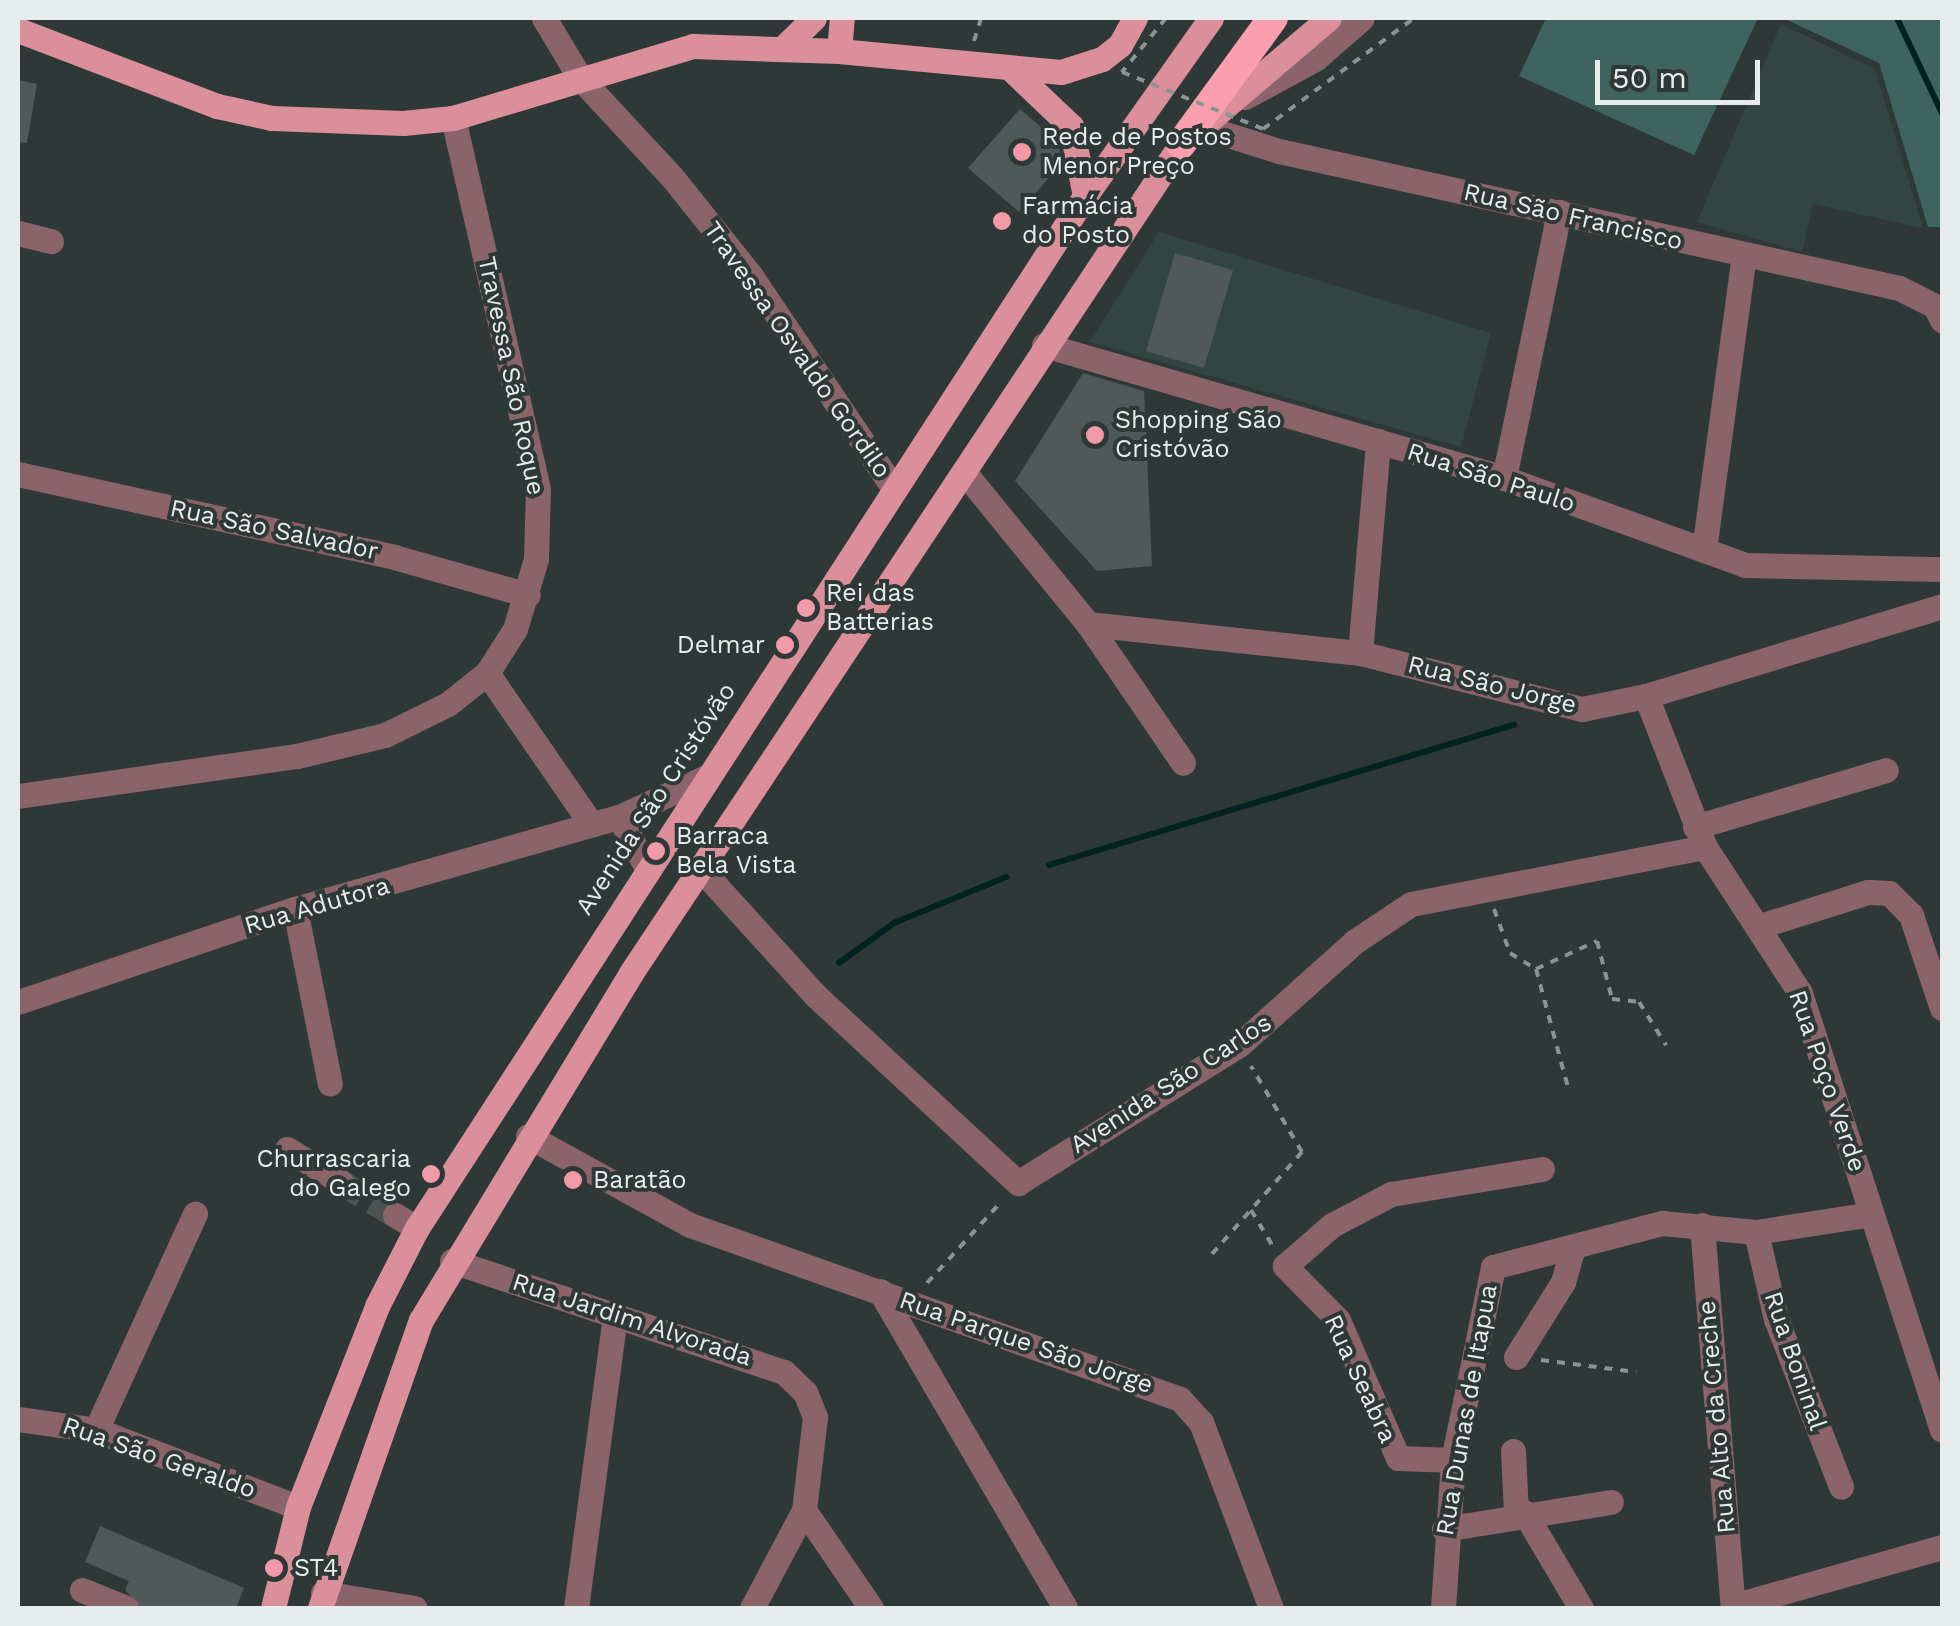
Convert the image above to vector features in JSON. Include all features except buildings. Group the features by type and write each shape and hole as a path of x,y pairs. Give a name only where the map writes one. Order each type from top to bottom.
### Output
{"highway":[{"path":"1190,135 1273,18"}],"main road":[{"path":"783,48 814,18"},
{"path":"839,50 842,18"},
{"path":"18,30 167,91 272,118 453,118 694,46 839,50 1014,72 1082,68 1120,46 1135,18"},
{"name":"Avenida São Cristóvão","path":"273,1608 298,1507 406,1222 648,870 1085,196 1211,18"},
{"path":"321,1601 401,1371 452,1261 699,867 964,472 1044,344 1190,135 1329,18"},
{"path":"1014,72 1071,126 1080,146 1085,196"}],"street":[{"name":"Travessa Osvaldo Gordilo","path":"544,18 580,78 672,177 751,276 894,490"},
{"path":"1223,109 1315,59 1362,18"},
{"name":"Travessa São Roque","path":"18,796 336,749 419,720 486,673 528,595 538,490 453,118"},
{"name":"Rua São Francisco","path":"1190,135 1559,212 1913,292 1941,317"},
{"path":"1504,478 1559,212"},
{"path":"18,233 51,241"},
{"path":"1704,550 1744,256"},
{"name":"Rua São Paulo","path":"1044,344 1504,478 1760,568 1942,569"},
{"path":"1360,653 1378,441"},
{"path":"964,472 1088,624 1183,763"},
{"name":"Rua São Salvador","path":"18,474 394,557 528,595"},
{"name":"Rua São Jorge","path":"1088,624 1360,653 1582,709 1646,696 1942,606"},
{"path":"486,673 590,824"},
{"name":"Rua Poço Verde","path":"1646,696 1700,837 1800,993 1942,1430"},
{"name":"Avenida São Carlos","path":"1018,1183 1240,1045 1381,921 1433,896 1700,837 1886,770"},
{"name":"Rua Adutora","path":"18,1002 295,909 458,867 619,817 708,776"},
{"path":"619,817 648,870"},
{"path":"699,867 815,995 1018,1183"},
{"path":"1760,926 1857,894 1889,893 1911,914 1942,1008"},
{"path":"295,909 330,1084"},
{"name":"Rua Parque São Jorge","path":"528,1136 690,1225 1156,1388 1190,1407 1224,1475 1271,1608"},
{"path":"287,1149 341,1182"},
{"path":"1284,1266 1332,1224 1391,1194 1542,1169"},
{"path":"96,1430 195,1214"},
{"path":"1516,1358 1563,1282 1574,1246 1644,1226 1702,1225 1756,1232 1871,1214"},
{"name":"Rua Alto da Creche","path":"1702,1225 1733,1607"},
{"name":"Rua Boninal","path":"1756,1232 1776,1319 1841,1487"},
{"name":"Rua Dunas de Itapua","path":"1443,1608 1444,1529 1453,1460 1490,1272 1505,1261 1574,1246"},
{"name":"Rua Jardim Alvorada","path":"452,1261 615,1318 762,1361 794,1380 814,1417 804,1510"},
{"name":"Rua Seabra","path":"1284,1266 1338,1320 1398,1458 1453,1460"},
{"name":"Rua Parque São Jorge","path":"880,1291 1065,1608"},
{"path":"576,1608 615,1318"},
{"name":"Rua São Geraldo","path":"18,1419 96,1430 298,1507"},
{"path":"1512,1452 1520,1512 1581,1608"},
{"path":"1444,1529 1520,1512 1611,1502"},
{"path":"752,1608 804,1510 870,1608"},
{"path":"1733,1607 1942,1547"},
{"path":"82,1590 126,1608"},
{"path":"321,1601 415,1608"}],"path":[{"path":"1166,18 1122,72 1263,129 1414,18"},
{"path":"1486,885 1510,952 1536,968 1568,1088"},
{"path":"1536,968 1596,941 1612,999 1638,1002 1666,1045"},
{"path":"1212,1254 1302,1152 1240,1045"},
{"path":"911,1301 1018,1183"},
{"path":"1251,1209 1284,1266"},
{"path":"1516,1358 1636,1372"}],"shaded area":[{"path":"1546,18 1758,18 1694,155 1519,76"},
{"path":"1783,18 1942,18 1942,227 1928,227 1879,63"},
{"path":"1781,24 1875,69 1923,228 1813,204 1802,252 1697,222"},
{"path":"1159,232 1491,333 1461,447 1090,342"}],"waterway":[{"path":"1897,18 1942,113"},
{"path":"1049,865 1514,725"},
{"path":"839,963 894,923 1006,877"}],"tunnel":[{"path":"341,1182 395,1215"}],"place":[{"name":"Rede de Postos Menor Preço","path":"1022,152"},
{"name":"Farmácia do Posto","path":"1002,221"},
{"name":"Shopping São Cristóvão","path":"1095,435"},
{"name":"Rei das Batterias","path":"806,608"},
{"name":"Delmar","path":"785,645"},
{"name":"Barraca Bela Vista","path":"656,851"},
{"name":"Churrascaria do Galego","path":"431,1174"},
{"name":"Baratão","path":"573,1180"},
{"name":"ST4","path":"274,1568"}]}
